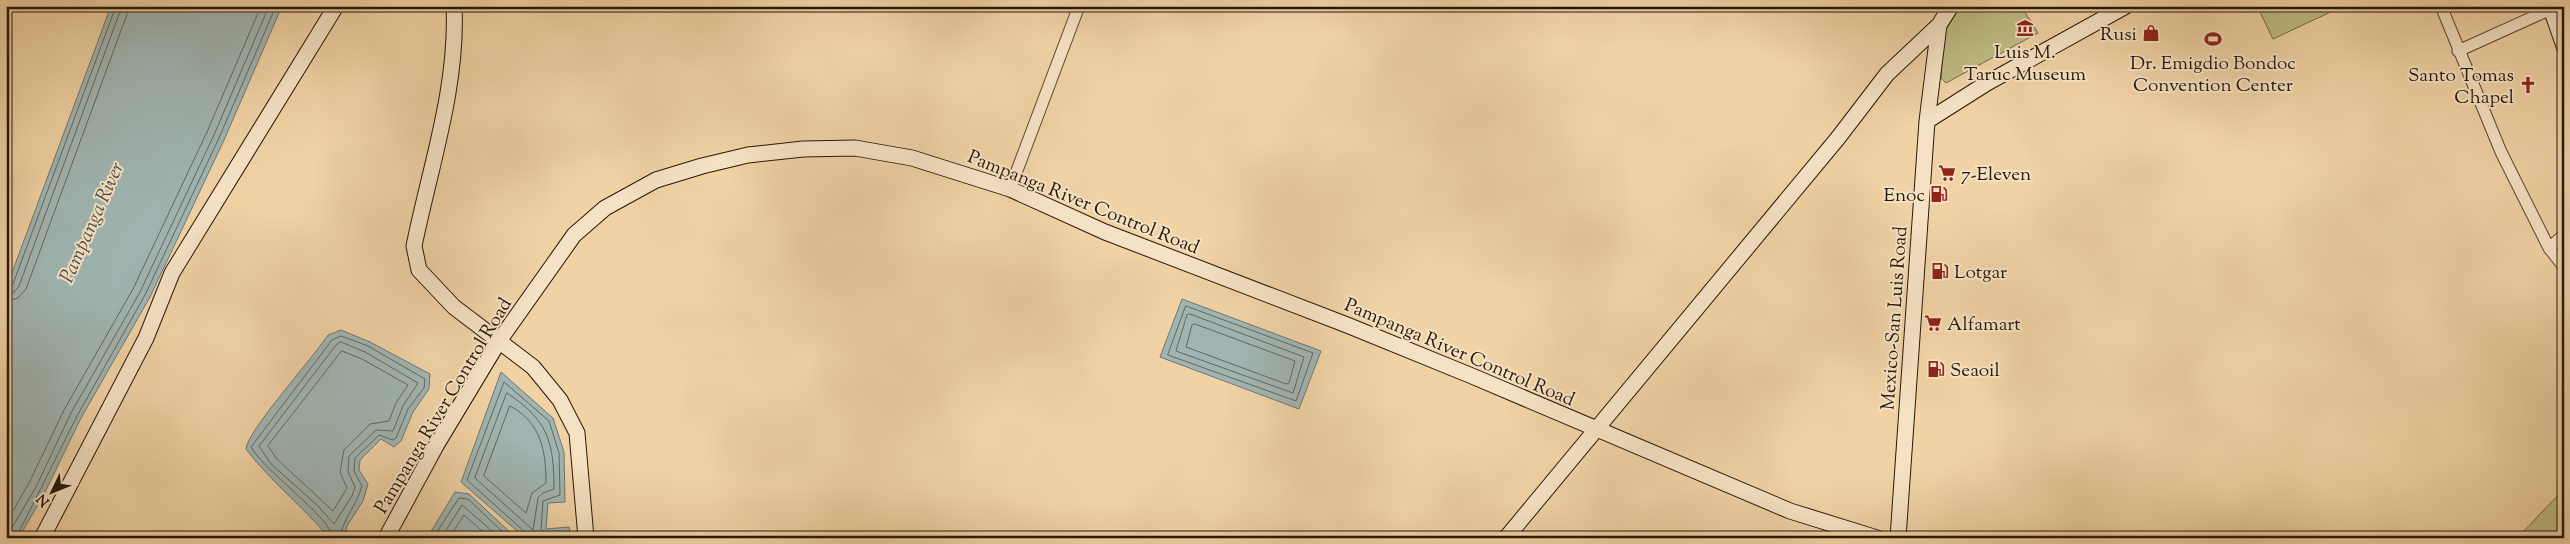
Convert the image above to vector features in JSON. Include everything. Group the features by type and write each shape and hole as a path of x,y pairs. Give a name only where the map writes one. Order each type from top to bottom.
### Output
{"main road":[{"path":"42,538 146,338 172,273 336,6"},
{"path":"454,6 456,39 449,89 414,246 419,270 454,307 533,367 560,400 577,433 586,538"},
{"path":"1506,538 1838,138 1887,74 1939,25 1951,6"},
{"path":"1927,121 1987,83 2126,6"},
{"path":"2550,8 2564,46"},
{"name":"Mexico-San Luis Road","path":"1898,538 1927,121 1939,25"},
{"name":"Pampanga River Control Road","path":"386,538 437,444 499,341 574,235 605,208 656,180 748,155 803,149 855,148 912,158 1010,189 1105,232 1347,325 1790,511 1878,538"}],"street":[{"path":"1010,189 1079,6"},
{"path":"2441,6 2501,152 2549,248 2564,267"},
{"path":"2458,51 2550,8"},
{"path":"2549,248 2564,236"}],"shaded area":[{"path":"1961,6 2021,6 2038,33 1946,83 1941,78 1944,33"},
{"path":"2257,6 2336,6 2337,9 2273,39"},
{"path":"2564,489 2564,538 2520,538 2519,536"}],"water":[{"name":"Pampanga River","path":"111,6 282,6 224,140 150,297 81,418 45,492 20,536 6,538 6,289"},
{"path":"1182,299 1321,351 1299,409 1160,357"},
{"path":"341,330 370,342 430,374 429,389 413,412 401,441 394,447 381,439 360,460 359,470 368,484 363,501 347,526 345,538 329,538 246,449 257,427 320,345 328,335"},
{"path":"501,372 553,418 564,452 565,502 548,503 546,529 569,527 571,538 524,537 461,482"},
{"path":"455,492 469,494 515,537 427,538"}],"place":[{"name":"Luis M. Taruc Museum","path":"2025,28"},
{"name":"Rusi","path":"2151,33"},
{"name":"Dr. Emigdio Bondoc Convention Center","path":"2213,39"},
{"name":"Santo Tomas Chapel","path":"2528,85"},
{"name":"7-Eleven","path":"1947,173"},
{"name":"Enoc","path":"1939,194"},
{"name":"Lotgar","path":"1940,271"},
{"name":"Alfamart","path":"1933,323"},
{"name":"Seaoil","path":"1936,369"}]}
